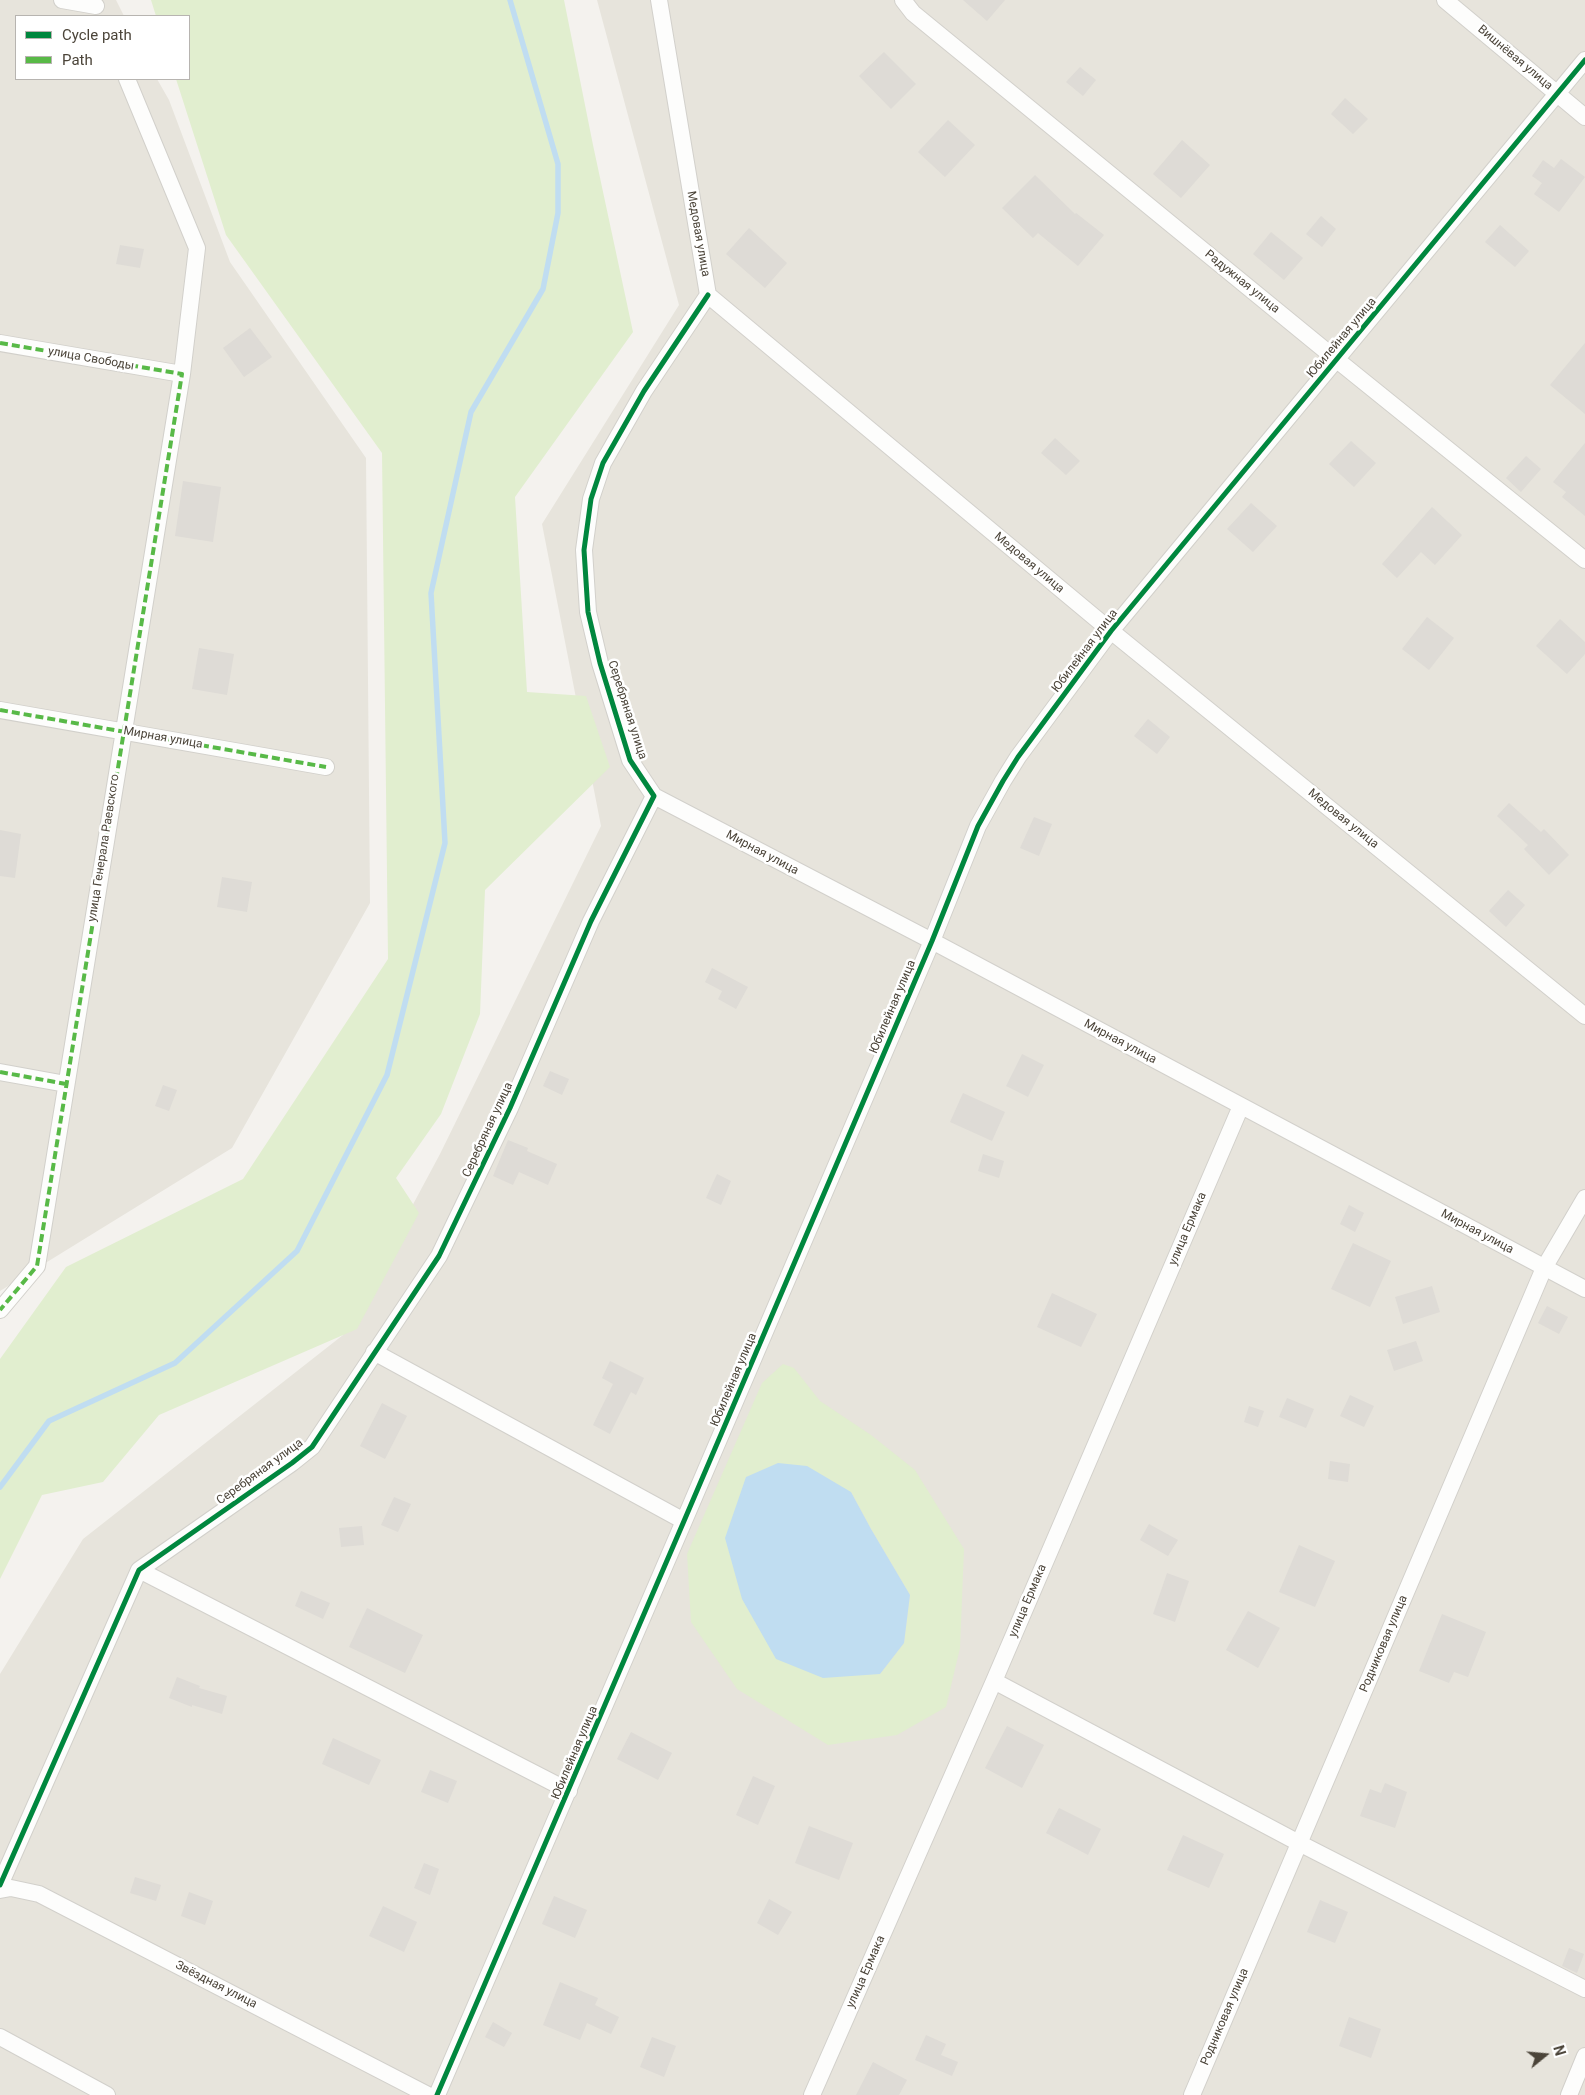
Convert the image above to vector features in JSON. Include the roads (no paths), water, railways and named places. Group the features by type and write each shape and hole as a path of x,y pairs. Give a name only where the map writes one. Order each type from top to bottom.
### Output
{"street":[{"path":"62,0 97,7"},
{"name":"Медовая улица","path":"659,0 708,295 1111,631 1585,1016"},
{"name":"Радужная улица","path":"903,0 921,19 1337,360 1585,560"},
{"name":"Вишнёвая улица","path":"1446,0 1585,117"},
{"name":"Юбилейная улица","path":"438,2095 932,941 978,826 1018,757 1111,631 1585,60"},
{"name":"улица Генерала Раевского","path":"0,1310 37,1266 182,374 197,248 126,80"},
{"name":"Серебряная улица","path":"139,1570 312,1447 439,1256 510,1108 591,922 654,796 630,760 600,663 588,612 584,550 591,499 603,462 644,390 708,295"},
{"name":"улица Свободы","path":"0,343 182,374"},
{"name":"Мирная улица","path":"0,710 326,768"},
{"name":"Мирная улица","path":"654,796 932,941 1585,1289"},
{"path":"0,1072 66,1084"},
{"name":"улица Ермака","path":"812,2095 994,1681 1241,1106"},
{"name":"Родниковая улица","path":"1192,2095 1544,1268 1585,1198"},
{"path":"374,1352 684,1522"},
{"path":"0,1885 139,1570 569,1791"},
{"path":"994,1681 1299,1843 1585,1989"},
{"name":"Звёздная улица","path":"0,1890 11,1888 38,1894 428,2095"},
{"path":"0,2037 107,2095"},
{"path":"1569,2095 1585,2056"}],"water":[{"path":"778,1463 807,1466 851,1492 910,1595 904,1643 880,1674 823,1678 776,1659 742,1599 725,1538 746,1477"}],"waterway":[{"path":"0,1487 49,1421 175,1363 297,1251 387,1075 445,843 431,593 471,412 543,289 558,213 558,164 510,0"}]}
